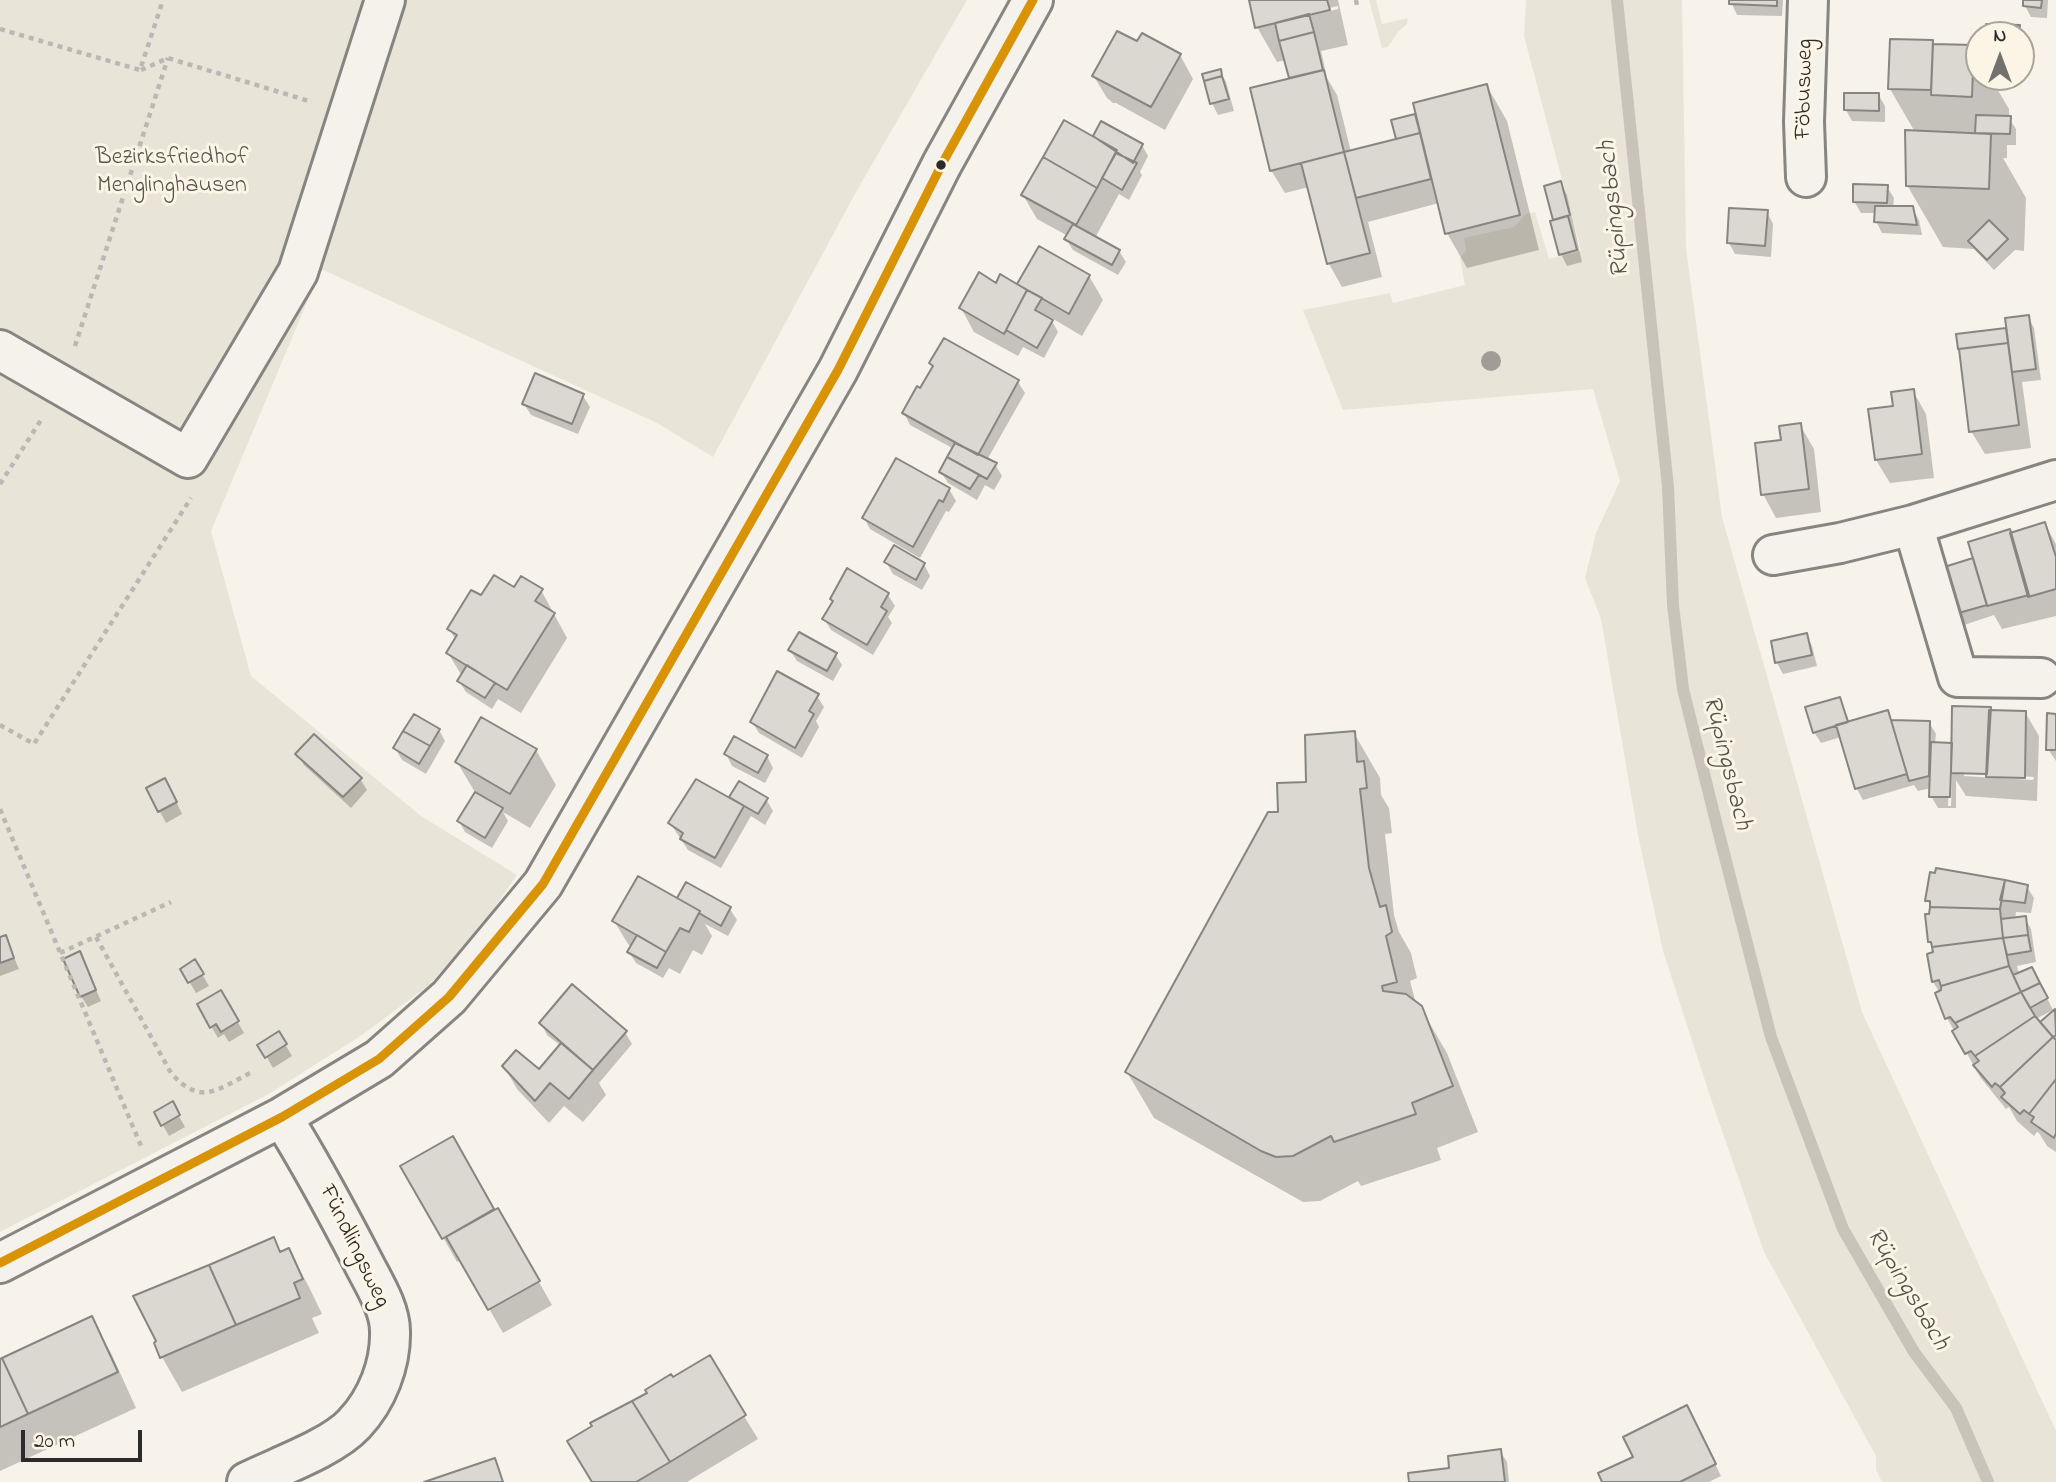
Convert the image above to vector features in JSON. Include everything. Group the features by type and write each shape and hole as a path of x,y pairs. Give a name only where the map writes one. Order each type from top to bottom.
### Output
{"street":[{"path":"0,350 188,458 298,272 385,0"},
{"path":"0,1263 282,1117 379,1059 439,1006 543,884 838,370 942,164 1033,0"},
{"name":"Föbusweg","path":"1806,177 1804,122 1808,0"},
{"path":"1773,555 1840,543 1913,524 2056,480"},
{"path":"1913,524 1958,677 2041,677"},
{"name":"Fündlingsweg","path":"247,1482 333,1440 354,1424 370,1402 387,1366 391,1329 381,1299 316,1170 282,1117"}],"path":[{"path":"140,70 163,0"},
{"path":"0,29 140,70 168,58 349,113"},
{"path":"0,484 63,386 168,58"},
{"path":"0,725 34,744 202,481 188,458"},
{"path":"0,809 156,1182"},
{"path":"60,953 171,902"},
{"path":"96,937 171,1073 184,1088 202,1093 215,1090 252,1072"}],"green space":[{"name":"Bezirksfriedhof Menglinghausen","path":"0,0 967,0 856,192 713,457 657,423 321,269 211,531 251,676 421,816 517,875 479,930 428,986 362,1035 267,1095 0,1232"},
{"path":"1369,0 1376,0 1382,24 1408,18 1407,24 1388,47 1382,48"},
{"path":"1526,0 1682,0 1686,248 1722,517 1862,1012 2056,1431 2056,1482 1882,1482 1876,1470 1876,1456 1764,1252 1663,951 1638,835 1601,619 1585,578 1596,533 1620,481 1593,389 1343,410 1303,310 1390,293 1393,303 1465,285 1460,258 1466,251 1464,238 1514,227 1526,214 1535,212 1549,259 1581,251 1524,36"}],"building":[{"path":"1249,0 1327,0 1330,10 1255,28"},
{"path":"1729,0 1777,0 1777,6 1729,4"},
{"path":"2023,0 2042,0 2041,8 2023,6"},
{"path":"1309,14 1314,32 1279,41 1275,23"},
{"path":"1117,31 1137,41 1142,33 1181,54 1151,107 1092,76"},
{"path":"1314,32 1323,70 1289,78 1279,41"},
{"path":"1890,39 1933,40 1931,90 1888,89"},
{"path":"1933,44 1965,45 1965,91 1972,91 1972,97 1931,95"},
{"path":"1221,69 1222,76 1204,81 1202,74"},
{"path":"1324,70 1344,152 1270,171 1250,88"},
{"path":"1222,76 1229,99 1210,104 1204,81"},
{"path":"1487,84 1520,215 1445,234 1413,103"},
{"path":"1844,93 1879,93 1879,111 1844,110"},
{"path":"1415,114 1420,133 1396,139 1391,120"},
{"path":"1976,115 2011,116 2010,134 1975,133"},
{"path":"1064,120 1117,150 1097,188 1043,157"},
{"path":"1101,121 1143,144 1133,163 1093,136"},
{"path":"1905,130 1991,134 1989,189 1906,186"},
{"path":"1420,133 1431,179 1356,198 1344,152"},
{"path":"1344,152 1370,253 1327,264 1301,163"},
{"path":"1116,153 1137,163 1122,190 1102,178"},
{"path":"1043,157 1097,188 1076,225 1021,195"},
{"path":"1561,181 1570,215 1553,220 1544,186"},
{"path":"1853,184 1888,185 1887,203 1853,202"},
{"path":"1875,206 1913,206 1917,225 1874,222"},
{"path":"1729,208 1768,210 1765,246 1727,243"},
{"path":"1568,216 1577,250 1559,255 1550,221"},
{"path":"1989,220 2008,239 1987,260 1968,241"},
{"path":"1073,224 1120,250 1112,265 1064,239"},
{"path":"1039,246 1090,275 1069,314 1017,284"},
{"path":"979,272 996,283 1000,274 1027,290 1004,334 959,308"},
{"path":"1027,290 1042,298 1035,310 1053,320 1037,348 1006,330"},
{"path":"2029,315 2036,369 2012,372 2005,318"},
{"path":"2006,328 2008,343 1958,349 1956,334"},
{"path":"944,338 1019,380 978,455 902,413 917,386 920,388 933,366 929,363"},
{"path":"2008,343 2019,425 1969,432 1959,349"},
{"path":"535,373 584,394 572,424 522,404"},
{"path":"1914,389 1922,454 1875,460 1868,409 1893,406 1891,392"},
{"path":"1801,423 1809,489 1761,495 1755,443 1781,440 1779,426"},
{"path":"955,443 997,463 987,479 947,457"},
{"path":"947,457 979,475 970,489 939,472"},
{"path":"896,458 950,488 943,502 939,500 913,547 862,518"},
{"path":"2045,522 2056,557 2056,589 2028,597 2010,533"},
{"path":"2010,529 2029,595 1987,606 1968,542"},
{"path":"894,545 925,563 916,580 884,562"},
{"path":"1973,558 1987,605 1955,614 1941,568"},
{"path":"847,568 889,593 881,607 887,611 867,645 822,619"},
{"path":"494,575 514,587 521,576 543,589 535,601 555,613 507,690 446,653 457,635 447,629 471,590 481,595"},
{"path":"799,632 837,653 827,671 788,650"},
{"path":"1807,633 1812,655 1775,663 1771,641"},
{"path":"467,665 495,683 485,698 457,681"},
{"path":"777,671 819,694 809,711 814,714 795,748 750,722"},
{"path":"1840,697 1848,722 1813,733 1805,707"},
{"path":"1952,706 1991,707 1987,774 1951,773"},
{"path":"1888,710 1907,774 1855,789 1836,725"},
{"path":"1989,710 2026,711 2025,778 1986,777"},
{"path":"2047,713 2056,714 2056,750 2046,750"},
{"path":"414,714 440,729 430,746 403,731"},
{"path":"481,717 537,749 510,794 455,762"},
{"path":"1891,720 1930,721 1929,776 1909,781"},
{"path":"403,731 430,746 419,764 393,748"},
{"path":"1355,731 1357,762 1364,761 1367,788 1360,789 1369,868 1380,907 1386,905 1392,932 1386,936 1397,982 1382,986 1383,991 1406,994 1422,1006 1453,1086 1412,1103 1416,1114 1334,1142 1331,1136 1293,1156 1276,1157 1261,1151 1125,1072 1268,812 1278,812 1277,783 1306,782 1305,735"},
{"path":"314,734 362,778 343,797 295,754"},
{"path":"734,736 768,755 758,773 724,754"},
{"path":"1931,742 1952,743 1950,797 1929,797"},
{"path":"165,778 177,802 158,812 146,788"},
{"path":"696,779 744,806 715,858 680,839 683,833 668,823"},
{"path":"739,781 768,798 758,814 729,797"},
{"path":"475,792 503,808 485,838 457,821"},
{"path":"1936,868 2005,880 2000,909 1930,907 1930,901 1925,901 1930,872 1935,873"},
{"path":"638,876 700,911 689,932 680,928 666,952 612,921"},
{"path":"2005,880 2028,885 2025,903 2000,900"},
{"path":"686,882 731,907 721,926 677,898"},
{"path":"1930,907 2000,909 2003,938 1932,947 1931,942 1928,942 1925,914 1929,914"},
{"path":"2026,916 2028,935 2003,938 2001,919"},
{"path":"6,935 14,958 0,963 0,937"},
{"path":"637,935 666,952 657,968 627,952"},
{"path":"2028,935 2031,951 2007,955 2003,938"},
{"path":"2003,938 2009,966 1941,986 1939,980 1932,982 1927,954 1933,952 1932,947"},
{"path":"80,951 96,990 80,997 63,959"},
{"path":"195,959 204,974 188,983 180,969"},
{"path":"2009,966 2021,992 1955,1023 1950,1017 1945,1019 1935,993 1941,990 1941,986"},
{"path":"2032,967 2040,983 2021,992 2013,975"},
{"path":"2040,983 2048,998 2030,1008 2021,992"},
{"path":"572,984 627,1031 593,1070 539,1023"},
{"path":"221,990 239,1021 221,1032 216,1024 210,1028 197,1004"},
{"path":"2021,992 2035,1016 1975,1056 1971,1051 1965,1054 1952,1031 1958,1027 1955,1023"},
{"path":"2055,1009 2056,1035 2053,1037 2040,1022"},
{"path":"2035,1016 2053,1037 2000,1087 1995,1083 1992,1087 1973,1065 1979,1061 1975,1056"},
{"path":"279,1031 287,1044 265,1058 257,1045"},
{"path":"2053,1037 2056,1040 2056,1079 2029,1114 2024,1110 2020,1114 2001,1097 2005,1093 2000,1087"},
{"path":"561,1043 593,1070 569,1099 550,1083 535,1101 502,1066 516,1050 539,1069"},
{"path":"2056,1079 2054,1138 2031,1122 2034,1117 2029,1114"},
{"path":"173,1101 180,1115 161,1126 154,1112"},
{"path":"453,1136 494,1209 442,1239 400,1166"},
{"path":"498,1208 540,1281 488,1310 446,1237"},
{"path":"274,1237 280,1252 289,1248 303,1279 294,1283 300,1298 236,1325 209,1265"},
{"path":"209,1265 236,1325 160,1358 154,1343 156,1341 133,1296"},
{"path":"92,1316 118,1372 28,1414 2,1358"},
{"path":"710,1355 746,1415 670,1462 632,1401 671,1374 673,1377"},
{"path":"2,1358 28,1414 0,1427 0,1359"},
{"path":"632,1401 670,1462 636,1482 592,1482 567,1441 592,1426 590,1423"},
{"path":"1687,1405 1716,1464 1680,1482 1602,1482 1598,1473 1633,1457 1623,1437"},
{"path":"1501,1449 1505,1482 1409,1482 1408,1473 1449,1468 1448,1456"},
{"path":"495,1458 503,1482 424,1482 427,1481"}],"waterway":[{"name":"Rüpingsbach","path":"1617,0 1668,487 1673,605 1683,689 1718,830 1771,1037 1843,1229 1914,1352 1956,1408 1988,1482"}],"transit line":[{"path":"0,1263 282,1117 379,1059 449,997 543,884 838,370 942,164 1033,0"}]}
